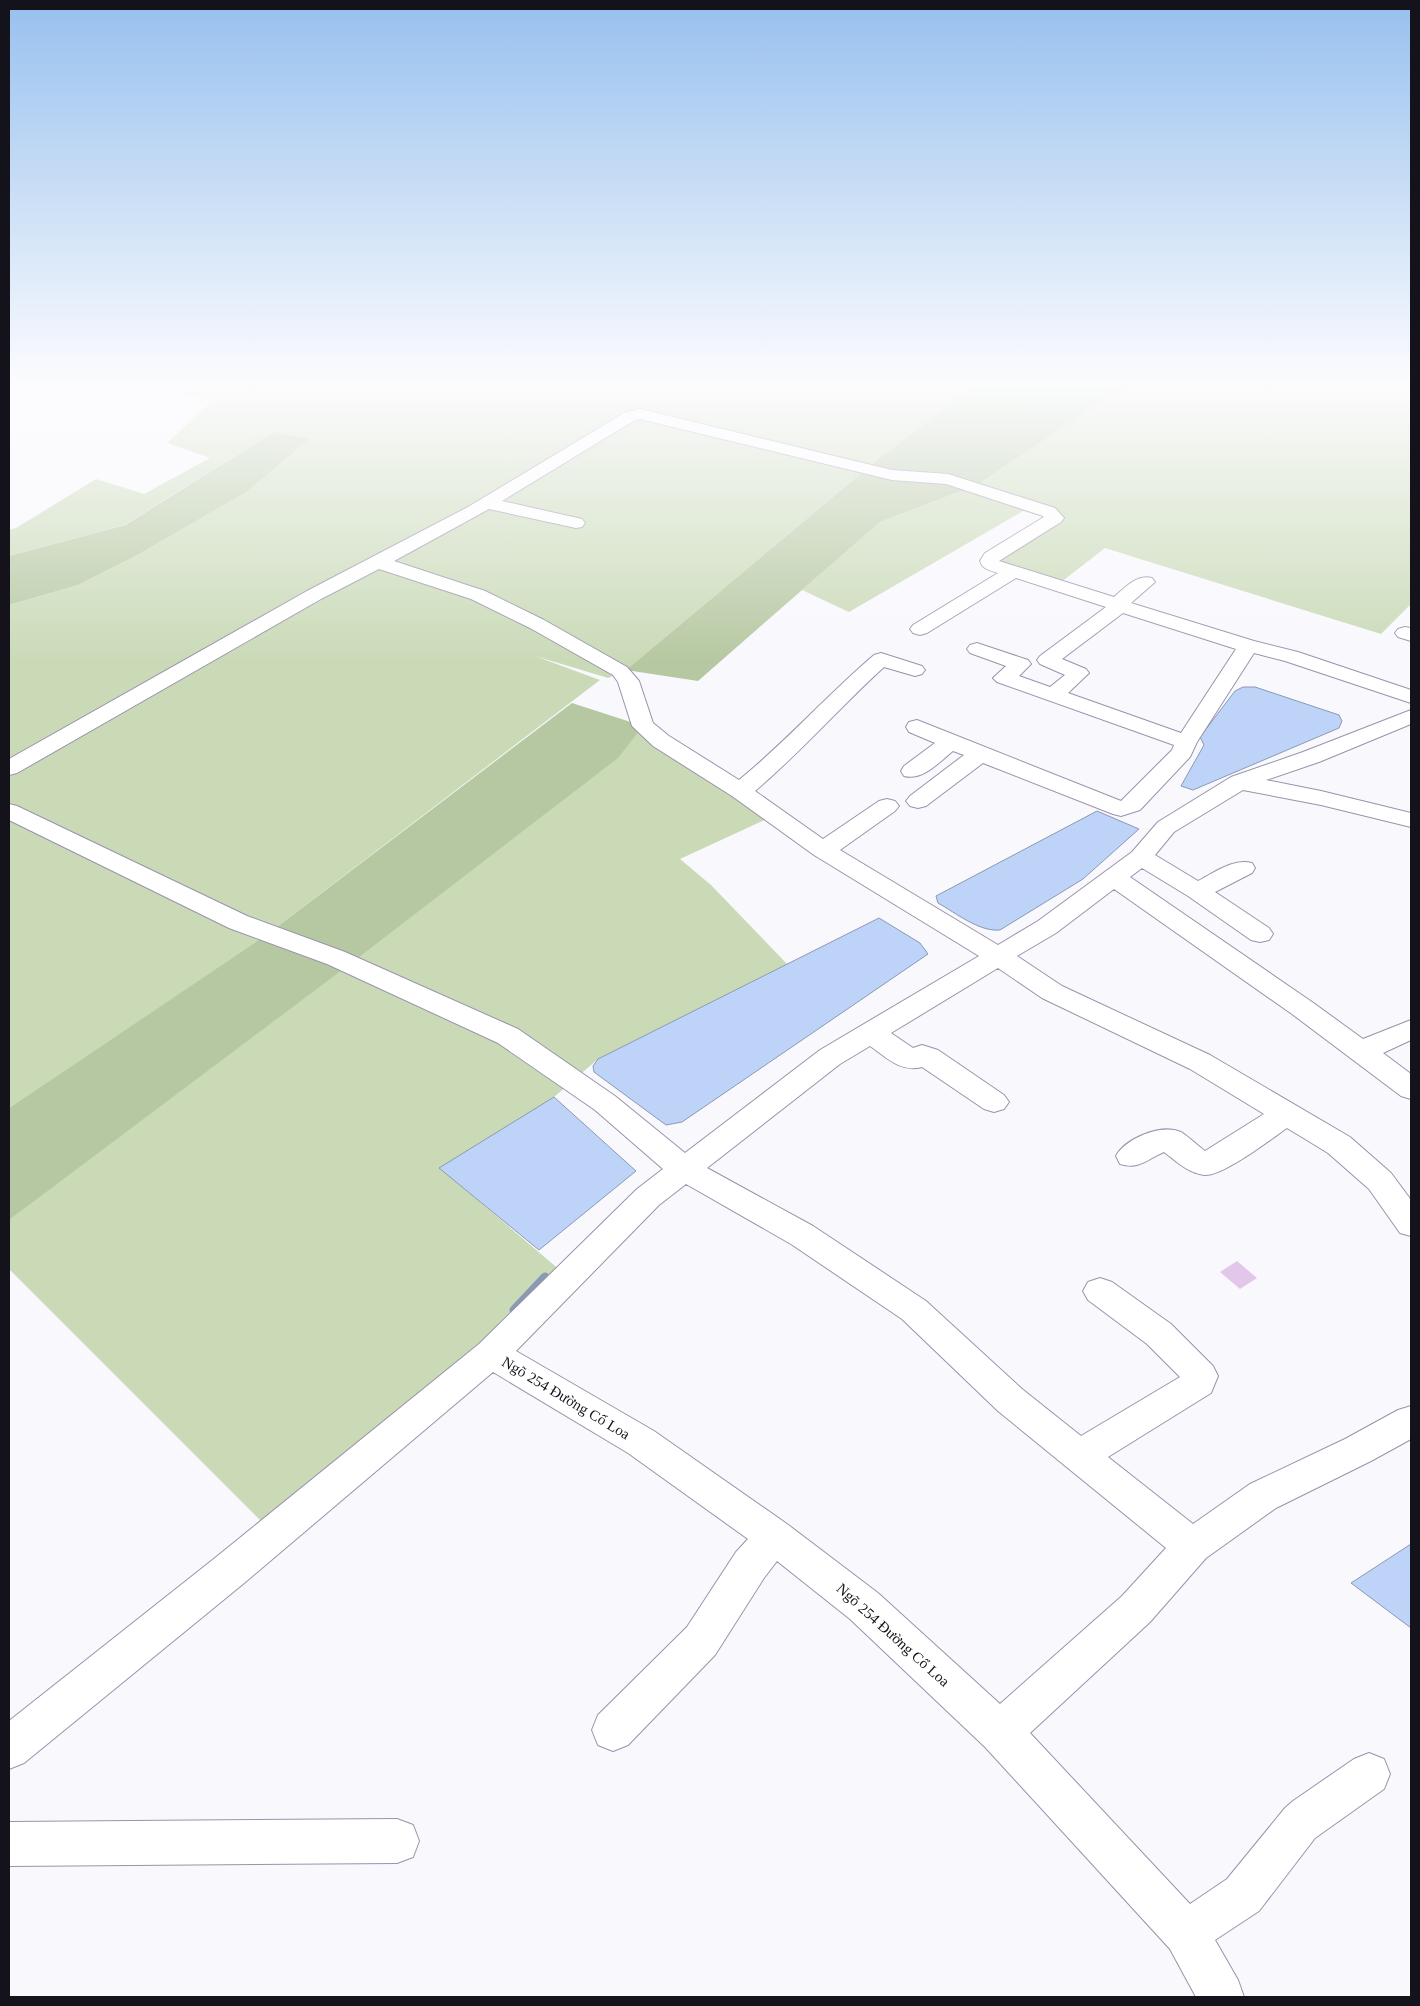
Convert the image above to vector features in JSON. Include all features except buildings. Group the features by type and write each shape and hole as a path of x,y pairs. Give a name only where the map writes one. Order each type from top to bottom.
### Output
{"street":[{"path":"9,768 314,596 418,542 533,475"},
{"path":"890,475 948,479 1049,512 1056,518 989,560 990,564 994,567 1248,646 1291,656 1411,697"},
{"path":"486,503 576,523"},
{"path":"378,562 478,596 537,624 620,671 628,681 643,726 661,741 740,791 823,850 998,956 1052,992 1200,1062 1338,1145 1380,1181 1411,1224"},
{"path":"920,629 1011,573"},
{"path":"1054,694 1079,673 1047,660 1145,582"},
{"path":"1121,809 1132,805 1182,752 1186,742 1248,646"},
{"path":"977,649 1021,664 1004,678 1186,742"},
{"path":"740,791 781,757 847,689 881,659 915,670"},
{"path":"9,1748 229,1572 491,1354 648,1197 830,1057 1047,927 1141,857 1166,827 1239,782 1311,757 1411,716"},
{"path":"917,727 980,754 1166,827"},
{"path":"912,771 951,742"},
{"path":"918,801 980,754"},
{"path":"1239,782 1321,798 1411,820"},
{"path":"823,850 886,806"},
{"path":"9,811 238,922 336,958 508,1036 605,1103 684,1169 802,1235 914,1310 1010,1400 1192,1546"},
{"path":"1141,857 1197,891 1260,934"},
{"path":"1197,891 1243,868"},
{"path":"1114,878 1302,1008 1411,1089"},
{"path":"1361,1052 1411,1029"},
{"path":"870,1033 911,1060 922,1055 928,1057 994,1102"},
{"path":"1131,1156 1156,1142 1170,1140 1198,1162 1205,1164 1221,1157 1286,1114"},
{"path":"1079,1456 1200,1383 1201,1376 1159,1334 1100,1290"},
{"name":"Ngõ 254 Đường Cổ Loa","path":"491,1354 641,1442 774,1536 864,1606 1000,1732 1050,1783 1186,1933 1221,1997"},
{"path":"1000,1732 1136,1609 1192,1546 1263,1496 1358,1450 1411,1421"},
{"path":"613,1730 701,1641 750,1565 774,1536"},
{"path":"1186,1933 1243,1895 1300,1823 1369,1774"},
{"path":"9,1844 397,1841"}],"green space":[{"path":"180,475 205,475 124,525 9,556 9,530 16,528 96,479 144,494"},
{"path":"206,475 267,475 246,492 132,558 78,585 9,605 9,556 125,525"},
{"path":"252,475 860,475 626,670 608,678 535,656 600,680 269,933 9,1108 9,605 78,585 132,558 243,493"},
{"path":"860,475 992,475 977,485 880,522 698,681 626,670"},
{"path":"992,475 1411,475 1411,604 1381,634 1105,548 1056,586 990,564 1053,515 1032,506 849,612 802,590 880,522 977,485"},
{"path":"572,703 643,726 618,758 350,964 9,1220 9,1108 269,933"},
{"path":"643,726 769,818 680,859 711,885 787,964 598,1059 554,1097 440,1168 568,1277 274,1534 9,1269 9,1220"}],"water":[{"path":"1243,687 1255,687 1339,715 1342,721 1339,728 1193,790 1181,786 1204,745 1200,737 1235,691"},
{"path":"1097,811 1139,829 1083,879 1000,930 992,930 976,925 938,903 936,896"},
{"path":"879,918 920,943 928,954 682,1122 666,1125 594,1072 593,1066 598,1059"},
{"path":"554,1097 636,1171 539,1250 439,1168"},
{"path":"1411,1544 1411,1628 1351,1583"}],"waterway":[{"path":"514,1310 545,1277"}]}
